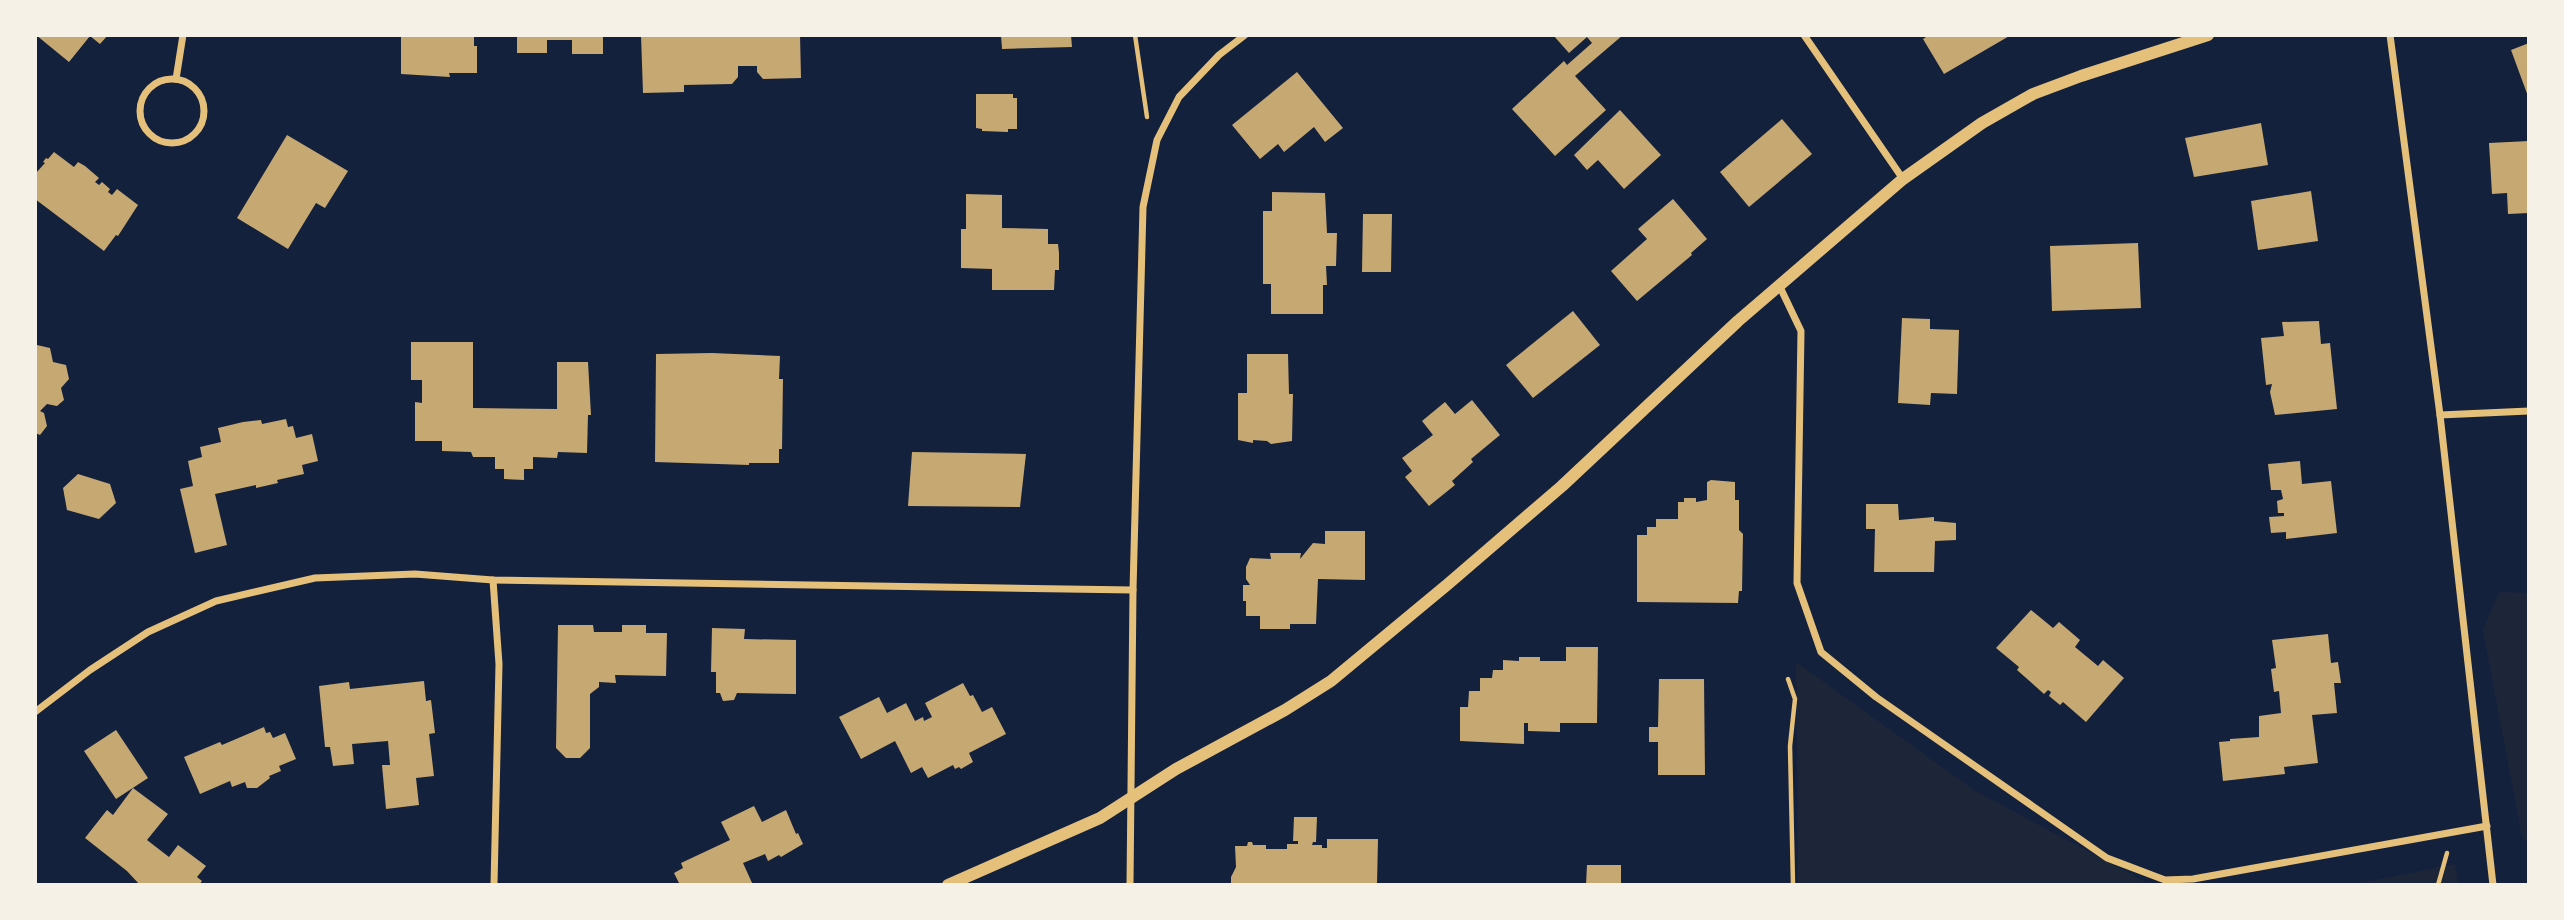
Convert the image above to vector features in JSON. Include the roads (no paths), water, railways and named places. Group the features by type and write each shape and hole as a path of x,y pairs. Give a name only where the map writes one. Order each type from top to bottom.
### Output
{"street":[{"path":"176,79 183,35"},
{"path":"1130,885 1133,590 1143,207 1157,140 1179,97 1219,55 1245,35"},
{"path":"1804,35 1903,179"},
{"path":"948,885 1084,826 1331,681 1562,486 1738,321 1903,179 1982,123 2033,94 2208,35"},
{"path":"2390,35 2440,415 2493,885"},
{"path":"176,79 186,82 200,96 204,116 201,125 186,140 166,143 147,132 141,122 140,111 146,91 155,83 176,79"},
{"path":"1780,287 1801,331 1797,583 1821,652 1867,689 2107,858 2165,880 2193,879 2487,826"},
{"path":"2440,415 2529,411"},
{"path":"35,712 90,670 148,632 216,601 315,578 415,574 493,580 1133,590"},
{"path":"493,580 499,664 494,885"}]}
